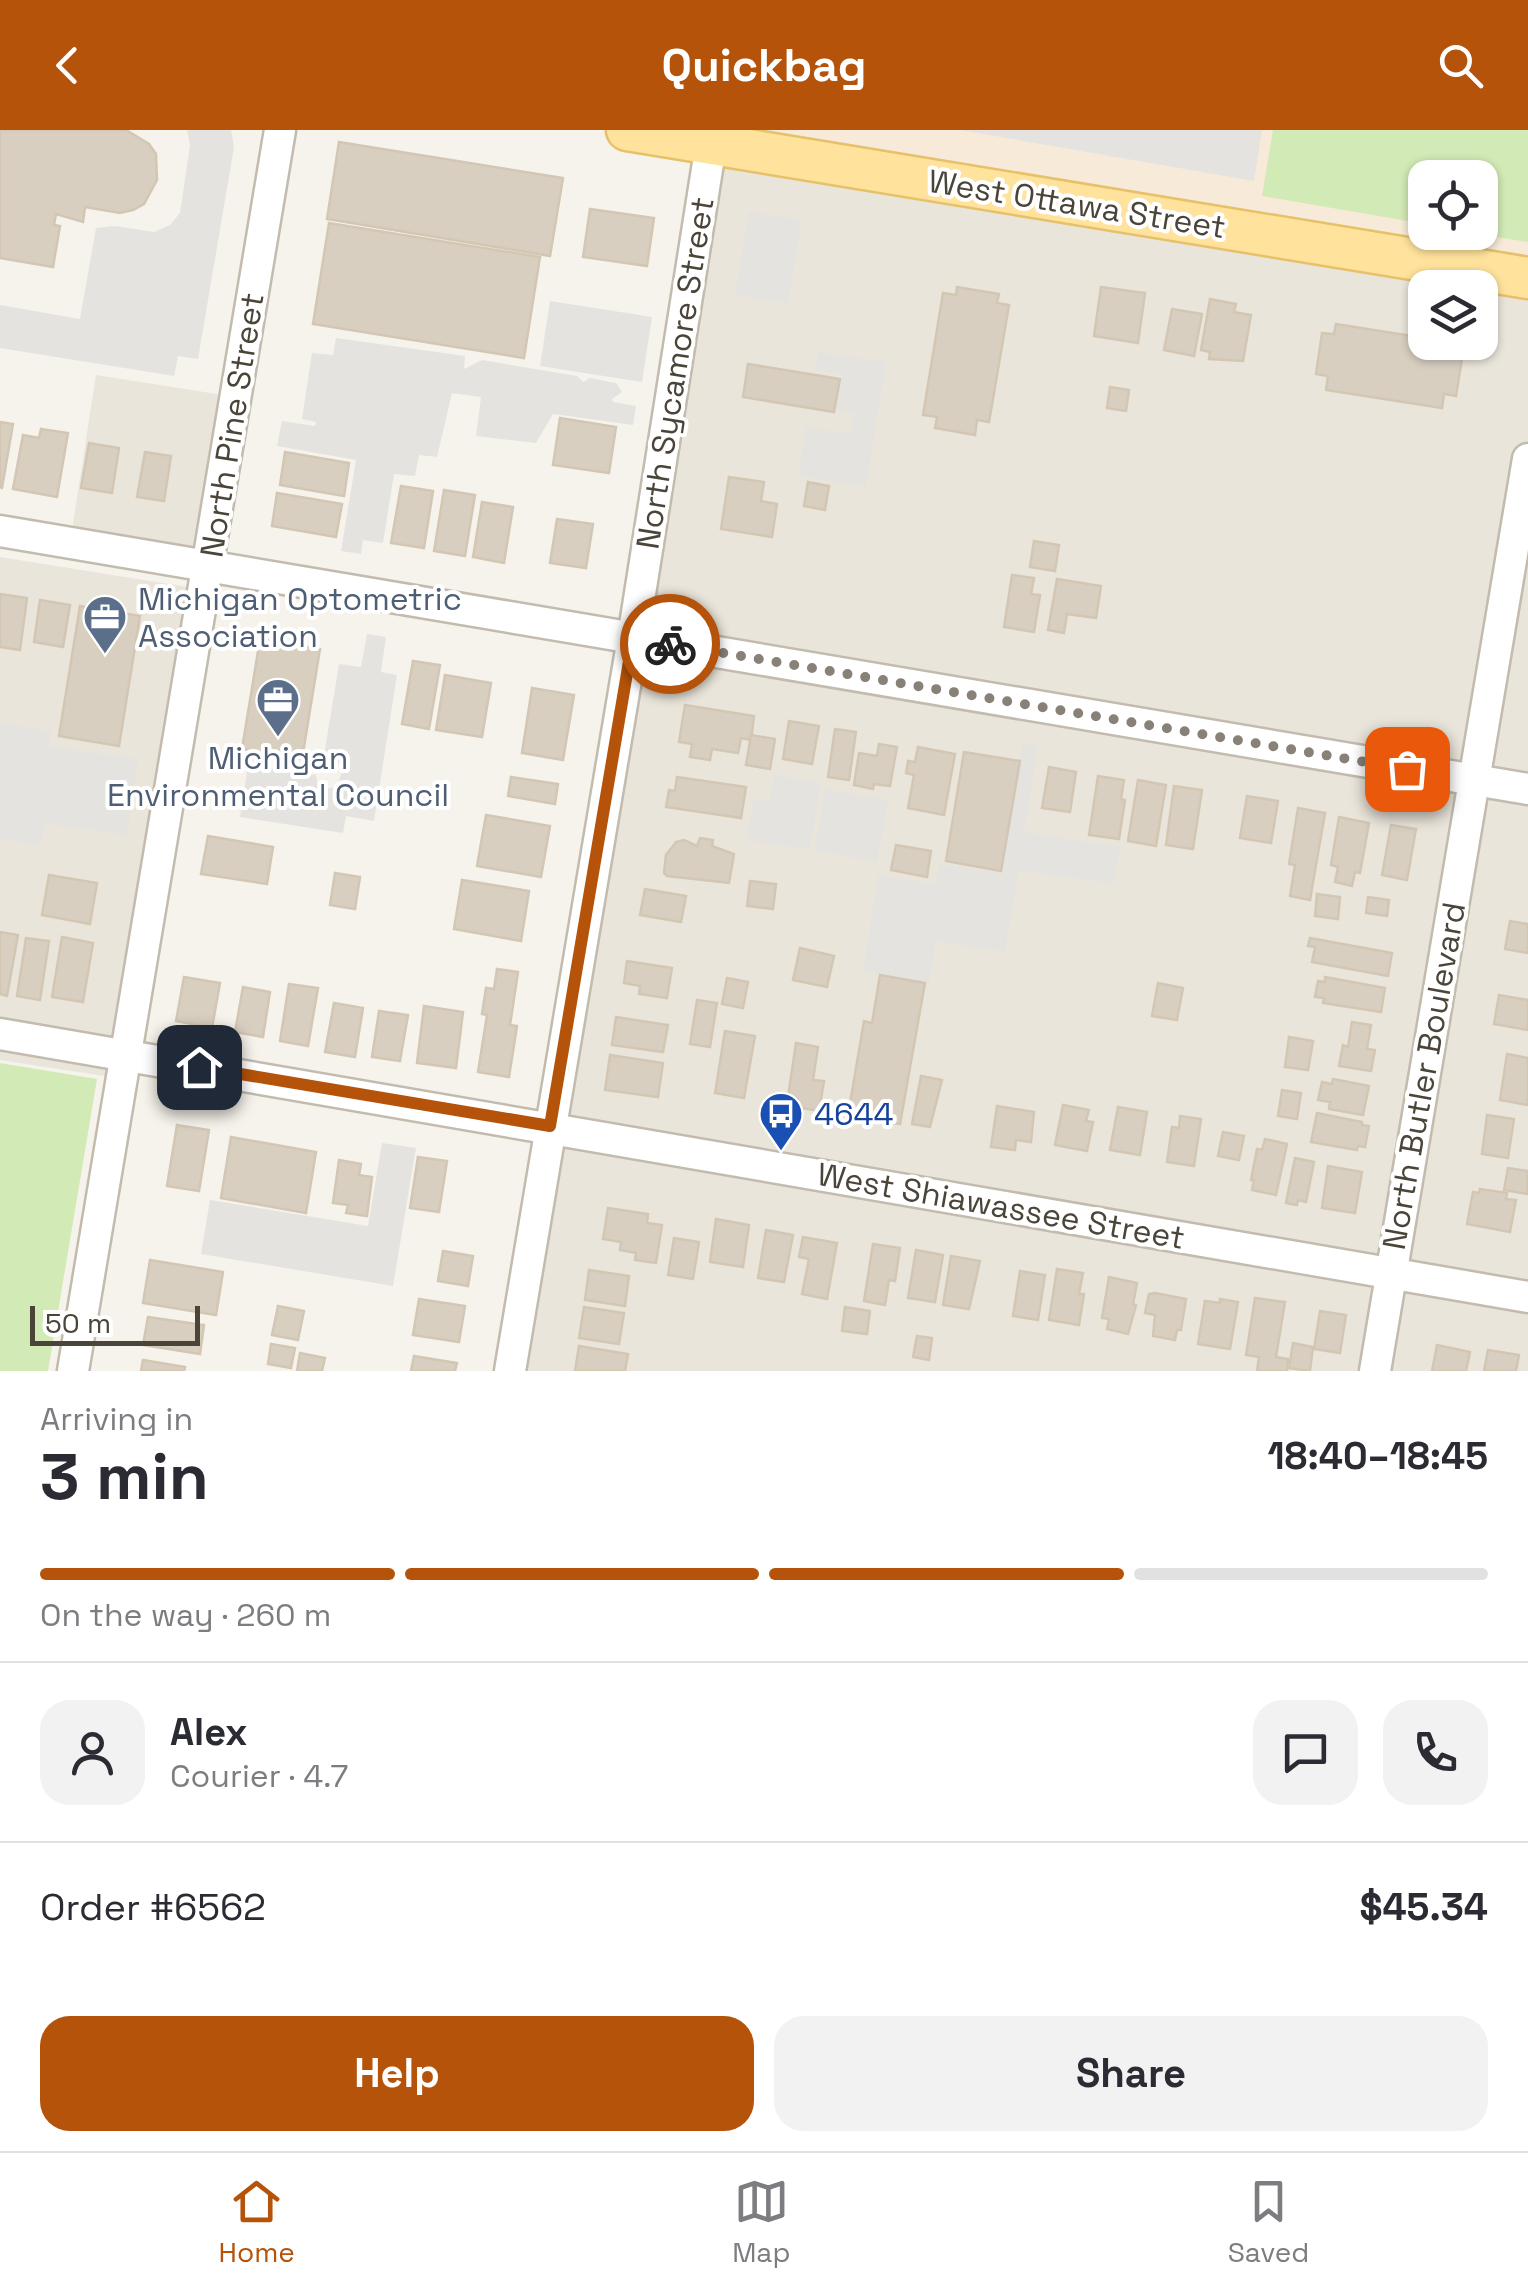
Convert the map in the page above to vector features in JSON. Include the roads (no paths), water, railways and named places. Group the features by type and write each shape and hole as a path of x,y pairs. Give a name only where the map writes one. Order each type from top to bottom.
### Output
{"main road":[{"name":"West Ottawa Street","path":"627,130 1528,278"}],"street":[{"name":"North Pine Street","path":"73,1371 280,130"},
{"name":"North Sycamore Street","path":"510,1371 711,144"},
{"name":"North Butler Boulevard","path":"1374,1371 1528,459"},
{"path":"0,532 1528,789"},
{"name":"West Shiawassee Street","path":"0,1034 1528,1297"}],"place":[{"name":"Michigan Optometric Association","path":"105,655"},
{"name":"Michigan Environmental Council","path":"278,738"},
{"name":"4644","path":"781,1152"}]}
